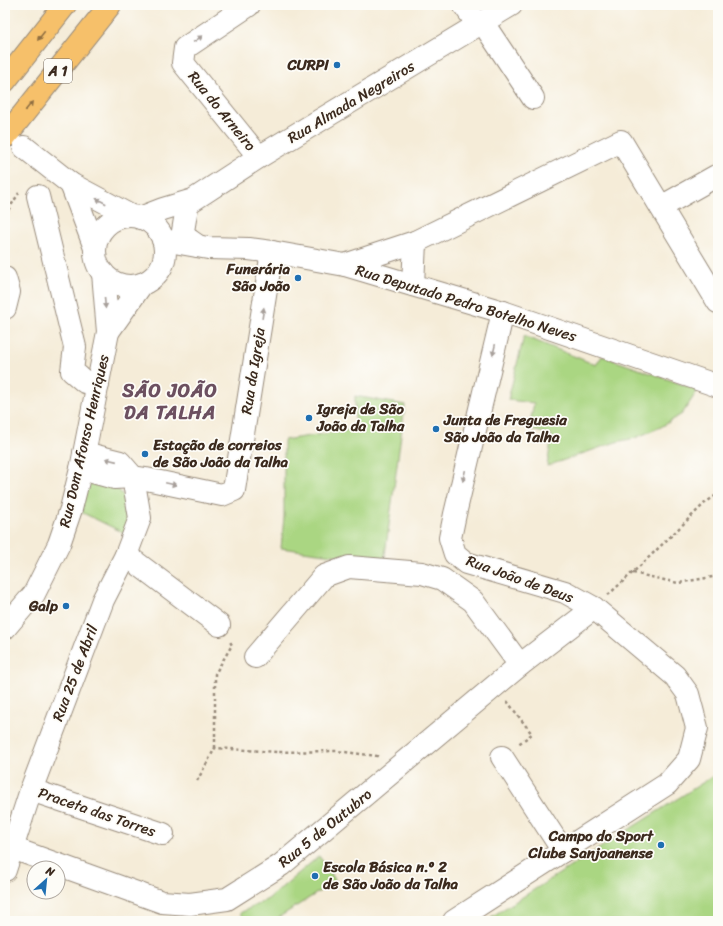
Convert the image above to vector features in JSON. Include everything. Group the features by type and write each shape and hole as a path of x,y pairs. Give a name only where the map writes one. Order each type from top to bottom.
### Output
{"highway":[{"name":"A 1","path":"5,81 65,5"},
{"name":"A 1","path":"5,137 110,5"}],"street":[{"name":"Rua do Arneiro","path":"249,5 186,48 183,63 259,157"},
{"path":"464,5 481,24 533,98"},
{"name":"Rua Almada Negreiros","path":"162,237 190,203 259,157 511,5"},
{"path":"345,265 415,242 621,141 718,302"},
{"path":"24,147 71,184 152,224 162,237 165,251 164,261 159,271 146,282 131,286 120,284 111,280 103,273 98,265 95,248 71,184"},
{"path":"661,207 716,176"},
{"path":"38,196 75,347 72,371 85,382 98,385"},
{"name":"Rua Almada Negreiros","path":"136,217 190,203"},
{"path":"190,203 182,231 188,239 203,247"},
{"path":"95,248 98,238 107,225 121,218 136,217"},
{"name":"Rua Deputado Pedro Botelho Neves","path":"162,237 203,247 272,252 345,265 503,312 718,386"},
{"path":"413,285 415,242"},
{"name":"Rua Deputado Pedro Botelho Neves","path":"146,282 178,260 203,247"},
{"name":"Rua da Igreja","path":"133,477 228,493 272,252"},
{"name":"Rua Dom Afonso Henriques","path":"5,628 34,594 50,564 65,528 82,461 107,340 103,273"},
{"path":"5,278 9,292 5,308"},
{"name":"Rua Dom Afonso Henriques","path":"107,340 146,282"},
{"name":"Rua João de Deus","path":"454,921 667,784 689,759 696,728 688,694 675,676 594,608 565,592 466,563 454,554 450,538 503,312"},
{"path":"75,347 107,340"},
{"path":"82,461 120,462 133,477"},
{"name":"Rua 25 de Abril","path":"5,870 31,790 103,600 126,555 140,518 133,477"},
{"path":"126,555 219,625"},
{"path":"255,658 324,576 349,567 422,574 442,579 473,601 520,665"},
{"name":"Rua 5 de Outubro","path":"12,848 162,902 190,904 227,899 282,865 520,665 594,608"},
{"path":"502,757 563,851"},
{"name":"Praceta das Torres","path":"31,790 163,834"}],"path":[{"path":"594,608 633,573 705,502 718,494"},
{"path":"633,573 678,584 718,576"},
{"path":"197,781 215,748 215,674 232,645 219,625"},
{"path":"496,686 532,734"},
{"path":"215,748 277,752 337,751 376,756 400,766"}],"green space":[{"path":"524,336 596,365 602,356 698,390 682,414 661,427 635,438 616,442 547,466 552,435 529,429 534,403 508,400"},
{"path":"355,396 405,405 384,562 281,548 284,517 284,440 355,429"},
{"path":"87,479 118,489 127,501 130,517 126,534 81,512"},
{"name":"Campo do Sport Clube Sanjoanense","path":"718,773 718,921 494,921 491,917"},
{"path":"319,856 336,881 273,921 245,921 240,913 268,899"}],"place":[{"name":"CURPI","path":"337,65"},
{"name":"Funerária São João","path":"298,278"},
{"name":"Igreja de São João da Talha","path":"309,418"},
{"name":"Junta de Freguesia São João da Talha","path":"436,429"},
{"name":"Estação de correios de São João da Talha","path":"145,454"},
{"name":"Galp","path":"66,606"},
{"name":"Campo do Sport Clube Sanjoanense","path":"661,845"},
{"name":"Escola Básica n.º 2 de São João da Talha","path":"315,876"}],"district":[{"name":"SÃO JOÃO DA TALHA","path":"170,401"}]}
